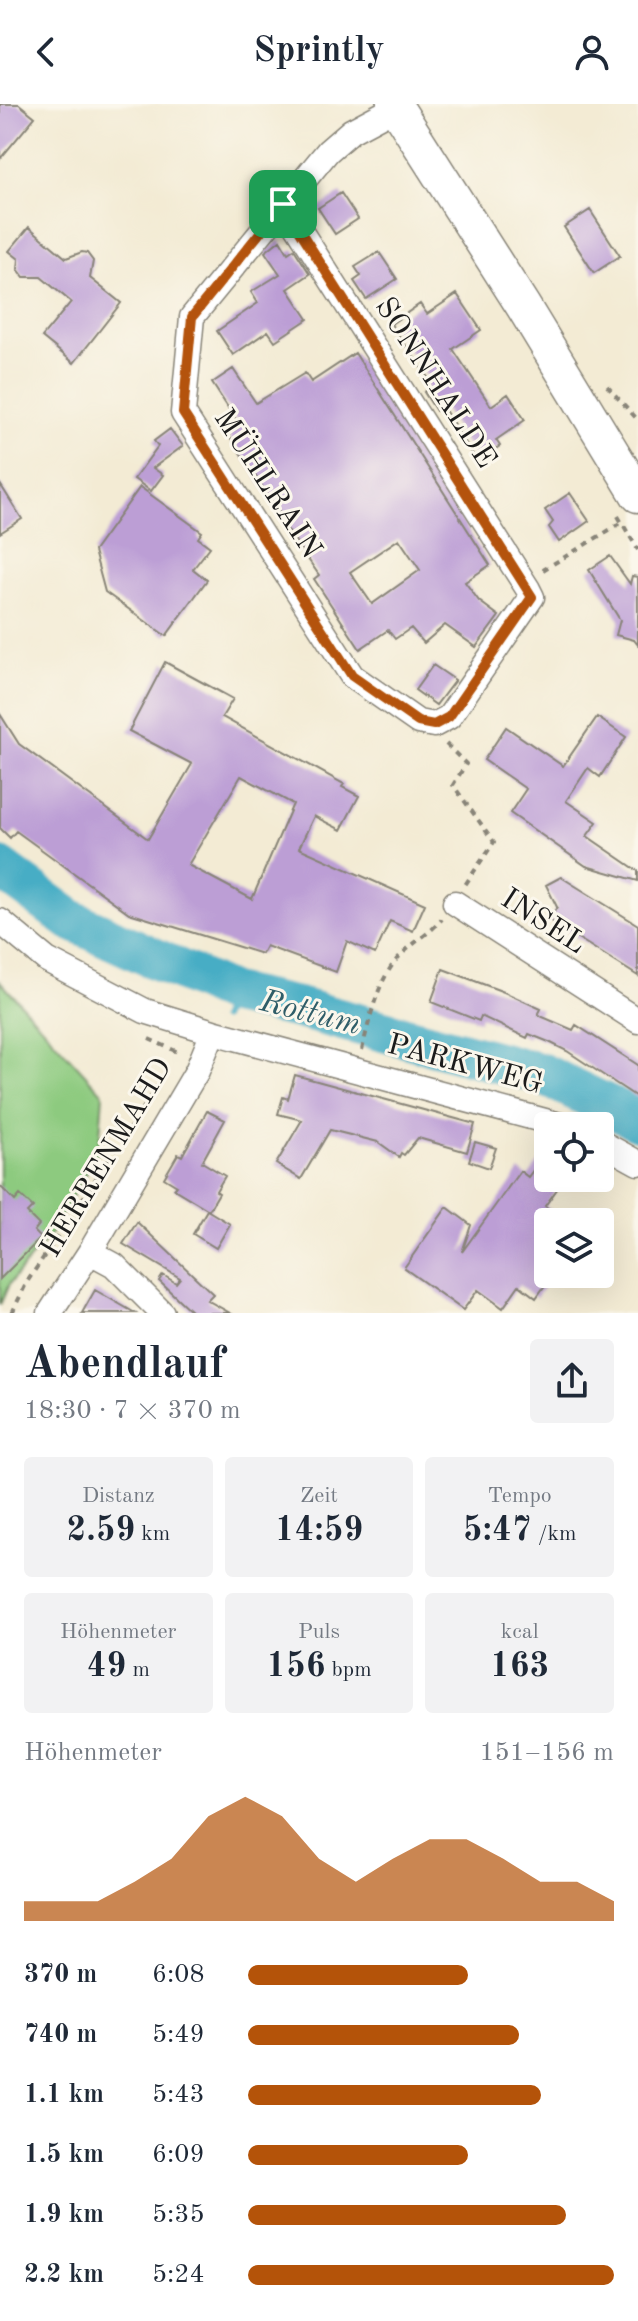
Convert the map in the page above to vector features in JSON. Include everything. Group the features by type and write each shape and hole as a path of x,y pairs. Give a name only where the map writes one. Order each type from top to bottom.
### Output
{"main road":[{"path":"395,105 523,306 630,485"}],"street":[{"name":"MÜHLRAIN","path":"395,105 351,131 328,151 192,317 183,413 352,676 418,722 434,725"},
{"name":"SONNHALDE","path":"283,204 528,590"},
{"path":"434,725 449,717 528,590"},
{"name":"INSEL","path":"455,903 638,1021"},
{"name":"PARKWEG","path":"0,921 47,960 145,1011 534,1118"},
{"name":"HERRENMAHD","path":"50,1313 90,1252 197,1071 213,1032"},
{"path":"614,1150 638,1163"},
{"path":"90,1252 114,1265 162,1313"}],"path":[{"path":"528,590 630,485"},
{"path":"630,536 638,531"},
{"path":"362,1050 374,997 401,954 431,932 455,903 474,868 494,842 453,785 466,764 442,739 434,725"},
{"path":"141,1035 181,1052 172,1065"},
{"path":"12,1313 27,1282 164,1078"}],"green space":[{"path":"0,981 103,1094 99,1149 50,1235 9,1284 0,1305"}],"building":[{"path":"0,104 19,104 35,117 0,159"},
{"path":"341,193 358,219 335,234 318,208"},
{"path":"590,210 620,256 594,273 564,227"},
{"path":"29,227 66,258 87,253 93,261 90,278 121,303 74,363 42,337 71,302 41,277 24,277 18,269 19,259 9,251"},
{"path":"280,240 288,253 294,249 310,274 288,289 308,319 275,341 268,331 233,355 217,331 258,303 251,292 280,274 265,252"},
{"path":"379,252 397,279 366,299 354,281 361,276 355,267"},
{"path":"457,294 481,330 453,349 491,406 508,394 525,420 496,440 500,446 477,461 443,407 436,411 424,392 429,389 424,382 429,379 391,324 420,304 427,314"},
{"path":"355,353 490,565 465,582 479,601 499,616 476,647 445,625 424,643 411,628 395,639 388,630 360,649 314,579 319,575 280,519 283,518 228,434 240,426 212,383 233,369 256,403 305,373 311,382","holes":["399,539 420,570 372,604 350,572"]},
{"path":"170,429 183,446 153,468 163,475 151,491 134,479 158,446 154,441"},
{"path":"0,484 22,519 0,533"},
{"path":"140,487 202,532 198,538 210,547 193,569 207,580 166,636 105,592 94,551"},
{"path":"570,493 589,521 559,542 549,527 553,522 545,510"},
{"path":"610,556 630,584 632,576 638,577 638,645 634,640 616,635 620,620 589,570"},
{"path":"165,662 233,699 222,717 344,784 342,787 359,796 341,830 314,816 299,848 425,904 413,931 390,921 375,954 347,941 336,972 266,946 262,954 129,913 16,831 10,838 0,828 0,714 19,744 148,839 192,764 129,731","holes":["241,776 293,804 252,899 188,865"]},
{"path":"433,665 455,680 436,705 415,690"},
{"path":"597,717 626,737 600,777 588,768 566,801 597,822 587,836 638,871 638,881 586,866 510,813 526,789 484,760 506,727 563,766"},
{"path":"561,877 638,925 638,976 549,920 557,907 546,885"},
{"path":"443,969 541,1009 538,1015 573,1030 576,1025 638,1065 638,1098 549,1042 529,1034 527,1038 481,1016 479,1021 431,1002"},
{"path":"295,1075 475,1124 467,1152 418,1138 399,1157 378,1142 330,1130 301,1179 276,1164 302,1120 278,1114 283,1097 288,1099"},
{"path":"207,1111 225,1120 202,1162 225,1176 209,1210 174,1189 177,1186 164,1178 178,1154 182,1156"},
{"path":"475,1142 496,1148 489,1168 469,1161"},
{"path":"534,1169 534,1192 555,1192 545,1206 548,1208 534,1208 534,1288 543,1288 536,1298 519,1285 503,1308 478,1290 463,1310 404,1268 447,1207 471,1225 462,1252 520,1171 528,1177"},
{"path":"0,1186 15,1201 20,1195 33,1207 27,1213 39,1225 34,1231 41,1238 0,1279"},
{"path":"207,1210 230,1224 216,1248 193,1234"},
{"path":"137,1222 213,1294 207,1300 230,1313 193,1313 159,1281 163,1275 176,1283 180,1278 123,1244"},
{"path":"95,1290 135,1313 82,1313"}],"waterway":[{"name":"Rottum","path":"0,868 71,920 232,994 298,1008 542,1074 638,1120"},
{"path":"222,1018 232,994"}],"route":[{"path":"283,204 532,597 449,717 434,725 418,722 352,676 183,413 192,317 283,204"}]}
